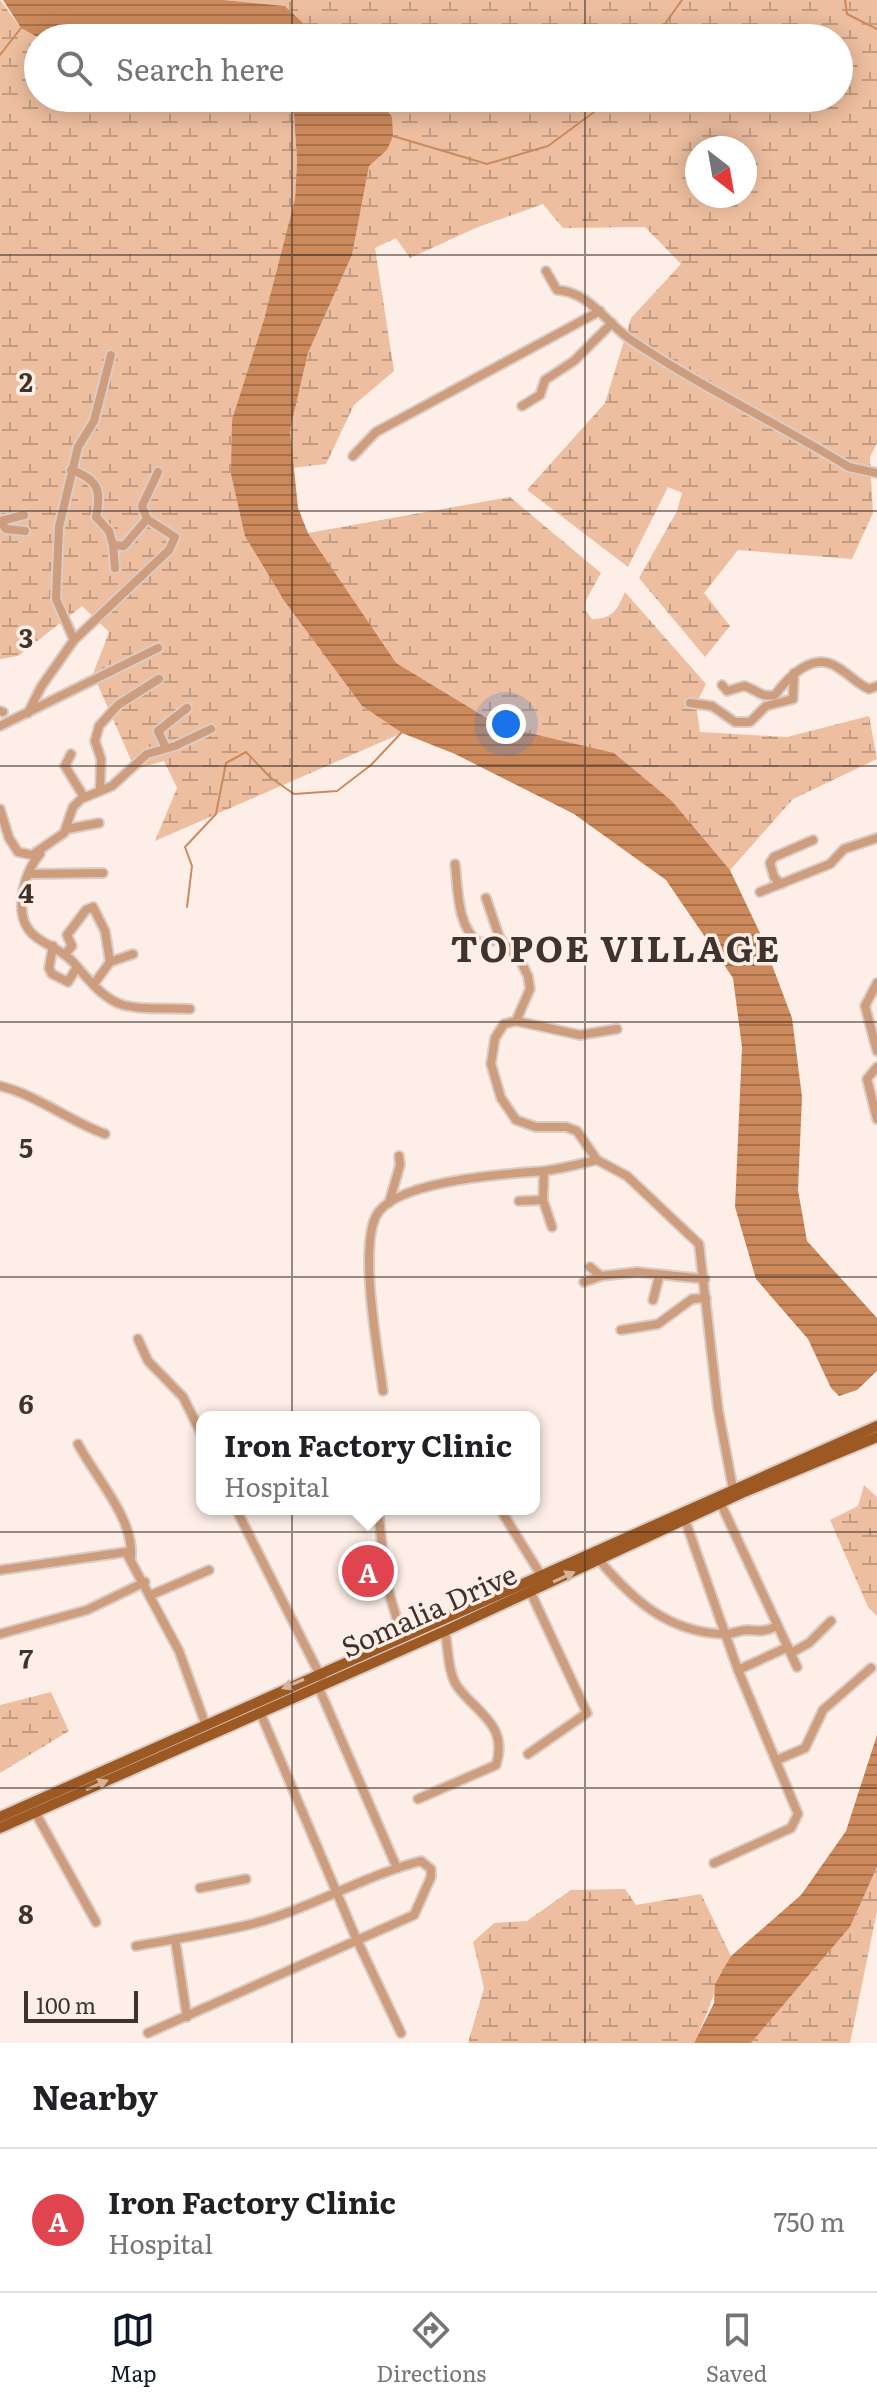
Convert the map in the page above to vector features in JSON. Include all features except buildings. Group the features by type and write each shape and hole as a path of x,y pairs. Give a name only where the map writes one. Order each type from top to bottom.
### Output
{"main road":[{"name":"Somalia Drive","path":"0,1828 260,1712 402,1637 877,1426"},
{"name":"Somalia Drive","path":"0,1817 205,1723 445,1631 685,1520 877,1437"}],"street":[{"path":"546,271 557,290 570,291 600,311 658,359 849,467 877,473"},
{"path":"353,456 376,432 600,311"},
{"path":"522,406 540,395 545,380 574,361 612,323"},
{"path":"74,640 64,621 55,587 59,527 71,470 78,447 94,421 111,355"},
{"path":"71,470 87,475 97,484 101,494 96,517 109,531 115,568"},
{"path":"28,713 41,687 74,640 175,543 172,533 147,519 142,506 158,472"},
{"path":"24,515 0,521 6,529 25,531"},
{"path":"113,545 124,546 147,519"},
{"path":"0,726 158,648"},
{"path":"722,685 727,691 744,686 757,695 769,696 794,673 817,662 829,662 859,684 869,689 877,686"},
{"path":"690,703 712,706 735,722 750,722 766,706 793,699 794,673"},
{"path":"100,790 101,759 95,741 99,726 118,705 159,679"},
{"path":"166,748 158,731 187,708"},
{"path":"112,786 133,763 211,729"},
{"path":"71,754 65,766 84,797"},
{"path":"125,787 112,786 100,790 84,797 73,807 67,829 29,871 22,901 25,922 35,937 65,954 94,984 122,1005 190,1009"},
{"path":"0,809 5,837 29,871"},
{"path":"67,829 99,823"},
{"path":"760,892 834,861 844,849 877,838"},
{"path":"781,884 770,868 774,857 813,840"},
{"path":"18,852 28,856 48,847"},
{"path":"455,864 463,920 471,937 479,943 500,939"},
{"path":"29,871 103,873"},
{"path":"486,898 500,939 520,960 528,976 530,989 516,1021"},
{"path":"65,954 72,946 67,935 86,910 93,907 105,931 110,962"},
{"path":"53,946 49,968 52,974 68,982 77,967"},
{"path":"94,984 110,962 133,954"},
{"path":"877,983 865,1006 877,1051"},
{"path":"617,1029 580,1035 516,1021 500,1028 492,1050 491,1064 501,1098 516,1120 577,1131 597,1160 627,1176 692,1234 699,1244 718,1409 733,1489"},
{"path":"877,1067 867,1079 877,1119"},
{"path":"0,1086 27,1095 71,1120 105,1134"},
{"path":"389,1203 400,1165 399,1156"},
{"path":"383,1391 373,1314 369,1240 377,1214 389,1203 434,1184 513,1171 544,1171 597,1160"},
{"path":"544,1171 543,1200 552,1227"},
{"path":"519,1201 543,1200"},
{"path":"590,1267 601,1276"},
{"path":"584,1282 601,1276 637,1272 659,1277 705,1279"},
{"path":"653,1300 659,1277"},
{"path":"621,1330 658,1324 692,1299 706,1298"},
{"path":"138,1339 148,1361 183,1397 196,1423"},
{"path":"78,1444 131,1538 131,1557 192,1680 205,1723"},
{"path":"721,1504 797,1667"},
{"path":"239,1515 321,1681 397,1868"},
{"path":"379,1515 386,1582 402,1637"},
{"path":"504,1515 541,1575"},
{"path":"685,1520 738,1670 777,1760 797,1821 791,1828 714,1863"},
{"path":"0,1570 119,1551 131,1557"},
{"path":"599,1560 622,1586 663,1620 725,1635 766,1632 777,1626"},
{"path":"151,1595 209,1570"},
{"path":"0,1634 87,1610 145,1582"},
{"path":"528,1754 587,1713 530,1591"},
{"path":"738,1670 809,1643 831,1621"},
{"path":"418,1799 496,1765 500,1753 485,1713 455,1684 445,1631"},
{"path":"777,1760 805,1748 823,1710 871,1668"},
{"path":"260,1712 356,1938 401,2033"},
{"path":"35,1812 96,1922"},
{"path":"136,1946 253,1923 421,1861 431,1869 420,1907 414,1915 370,1937 356,1938 148,2033"},
{"path":"200,1888 246,1879"},
{"path":"175,1939 187,2017"}],"green space":[{"path":"0,0 24,30 24,112 293,112 297,160 295,199 263,323 285,602 362,706 402,733 155,841 177,788 164,761 135,769 93,674 109,632 82,606 18,656 0,659"},
{"path":"224,0 877,0 877,443 870,457 873,513 852,559 738,550 704,593 730,626 705,657 639,578 677,511 682,493 668,487 628,567 527,490 605,403 631,318 681,264 645,227 563,228 543,204 478,227 410,258 396,238 375,248 394,371 354,405 326,464 292,468 290,430 308,353 352,255 369,165 387,150 392,117 389,112 853,112 853,24 304,24 285,6"},
{"path":"510,497 601,573 586,600 585,610 592,619 613,612 625,592 706,684 696,704 700,732 787,737 869,716 877,759 793,799 730,870 672,801 615,754 500,726 395,663 308,533"},
{"path":"864,1485 877,1497 877,1616 868,1607 830,1520 858,1506"},
{"path":"51,1692 69,1731 0,1773 0,1705"},
{"path":"877,1867 877,1911 850,2043 751,2043 850,1927"},
{"path":"625,1889 636,1905 701,1894 731,1956 694,2043 468,2043 484,1988 473,1942 494,1923 527,1921 571,1890"}],"shaded area":[{"path":"3,0 224,0 285,6 304,24 24,24 24,30"},
{"path":"293,112 389,112 392,117 393,136 387,150 369,166 352,255 308,353 290,430 298,508 308,533 396,663 500,726 614,753 672,801 730,870 760,933 792,1018 802,1097 798,1190 807,1241 877,1318 877,1371 857,1390 839,1396 831,1388 808,1339 756,1279 735,1207 742,1047 733,978 666,880 574,814 455,754 402,733 362,706 285,602 245,536 231,474 232,420 263,323 295,199 297,160"},
{"path":"877,1735 877,1867 850,1927 751,2043 694,2043 714,2003 715,1984 731,1956 801,1895 846,1831"}],"waterway":[{"path":"665,24 682,0"},
{"path":"845,0 847,14 877,29"},
{"path":"0,55 21,28"},
{"path":"393,136 487,164 548,146 594,112"},
{"path":"187,907 192,866 185,847 216,814 226,763 246,752 271,778 294,794 337,791 371,765 403,731"}],"place":[{"name":"Iron Factory Clinic","path":"368,1571"}],"district":[{"name":"TOPOE VILLAGE","path":"616,949"}]}
